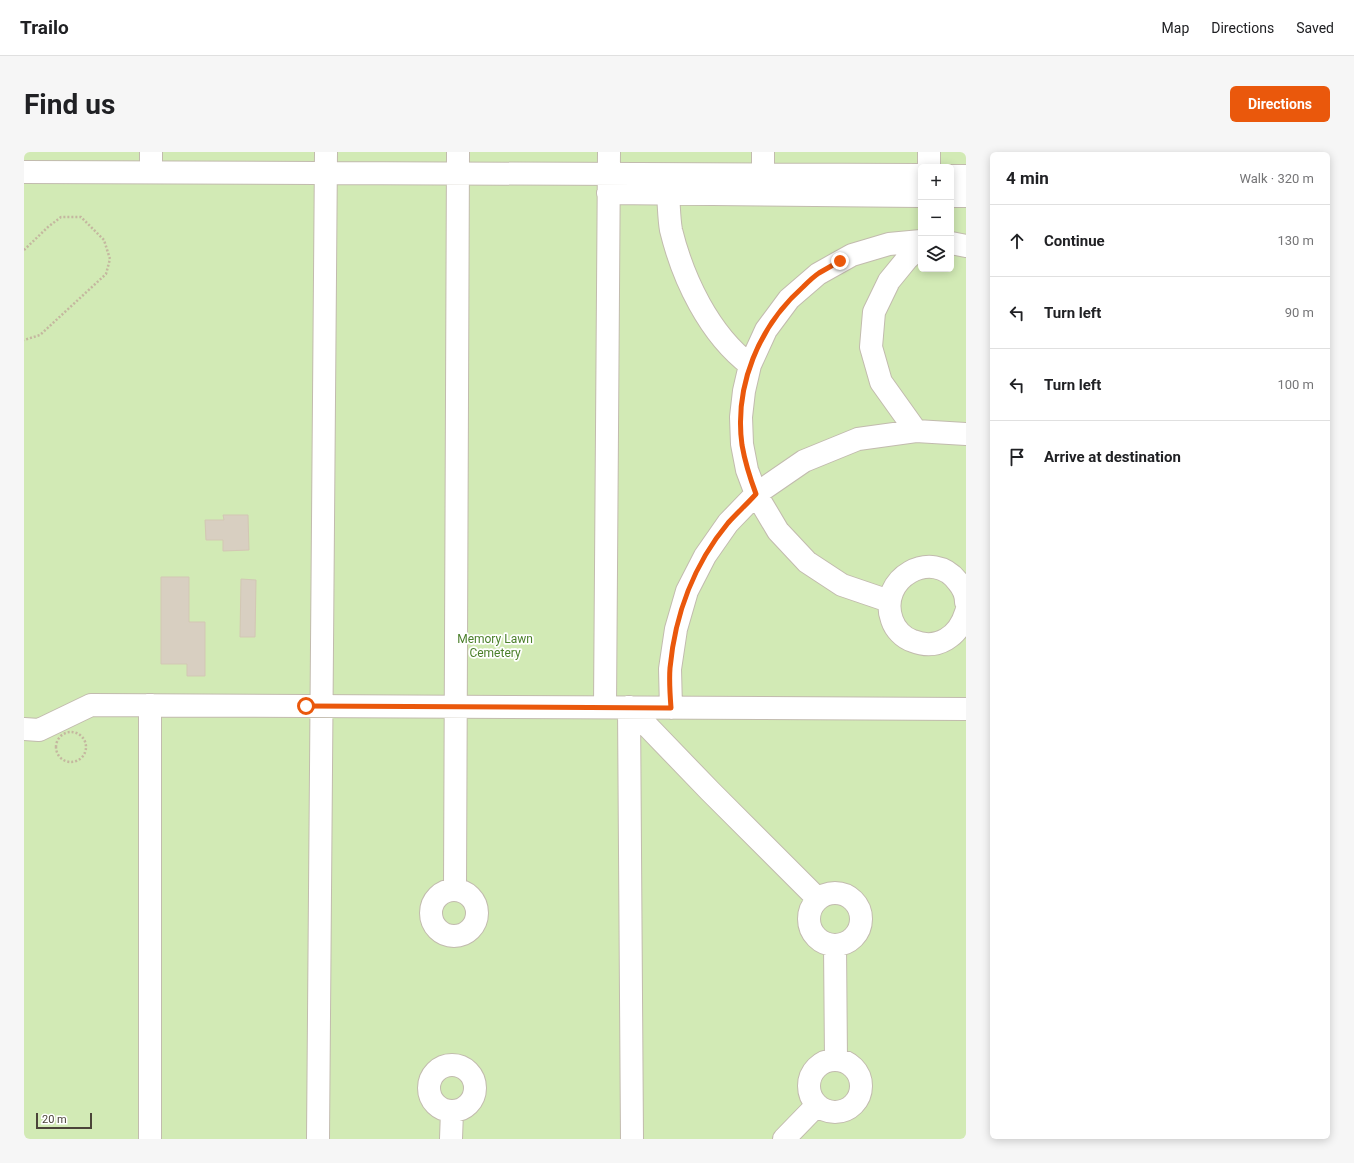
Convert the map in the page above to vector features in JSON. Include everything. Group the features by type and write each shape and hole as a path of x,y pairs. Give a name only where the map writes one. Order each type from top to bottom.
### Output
{"lane":[{"path":"455,890 458,152"},
{"path":"605,707 609,152"},
{"path":"763,152 763,185"},
{"path":"929,152 929,164"},
{"path":"24,172 151,162 326,162 458,174 608,184 763,185 918,196"},
{"path":"318,1139 326,162"},
{"path":"608,184 668,194 763,185 918,175"},
{"path":"954,176 966,176"},
{"path":"668,194 671,229 683,269 702,309 729,347 750,365"},
{"path":"954,196 966,196"},
{"path":"889,601 842,585 807,562 778,531 756,494 747,470 742,444 741,417 744,391 750,365 766,330 789,299 818,274 852,255 889,244 918,241"},
{"path":"954,244 966,246"},
{"path":"916,430 881,382 871,347 874,312 889,281 918,249"},
{"path":"671,708 671,661 676,629 687,591 705,556 728,523 756,494 804,461 858,440 916,430 966,434"},
{"path":"966,602 962,588 956,579 937,568 926,567 916,569 906,574 898,581 892,590 889,601 890,613 894,624 902,634 912,641 923,644 936,644 947,640 957,632 963,622 966,612"},
{"path":"24,729 39,730 91,705 966,709"},
{"path":"150,705 150,1139"},
{"path":"630,707 715,796 818,899"},
{"path":"630,707 632,1139"},
{"path":"826,894 844,894 852,899 858,906 861,914 861,923 858,932 852,939 844,944 835,945 820,941 814,935 810,928 809,920 813,905 818,899 826,894"},
{"path":"835,945 836,1060"},
{"path":"836,1060 852,1066 861,1080 859,1097 855,1104 840,1112 823,1110 817,1105 811,1098 809,1089 809,1080 813,1072 819,1066 836,1060"},
{"path":"784,1139 817,1105"},
{"path":"451,1139 452,1111"}],"path":[{"path":"24,250 62,216 81,217 104,240 110,259 106,274 40,335 24,340"},
{"path":"71,732 77,734 85,741 85,753 82,758 77,761 66,761 61,758 58,753 56,747 57,742 65,734 71,732"}],"green space":[{"name":"Memory Lawn Cemetery","path":"24,152 966,152 966,1139 24,1139"}],"building":[{"path":"223,515 248,515 249,550 223,551 223,540 206,540 205,520 224,520"},
{"path":"161,577 189,577 189,622 205,622 205,676 187,676 187,664 161,664"},
{"path":"241,579 256,580 255,637 240,637"}],"route":[{"path":"306,706 671,708 670,669 676,629 687,591 705,556 728,523 756,494 747,470 742,444 741,417 744,391 750,365 766,330 789,299 818,274 840,261"}]}
